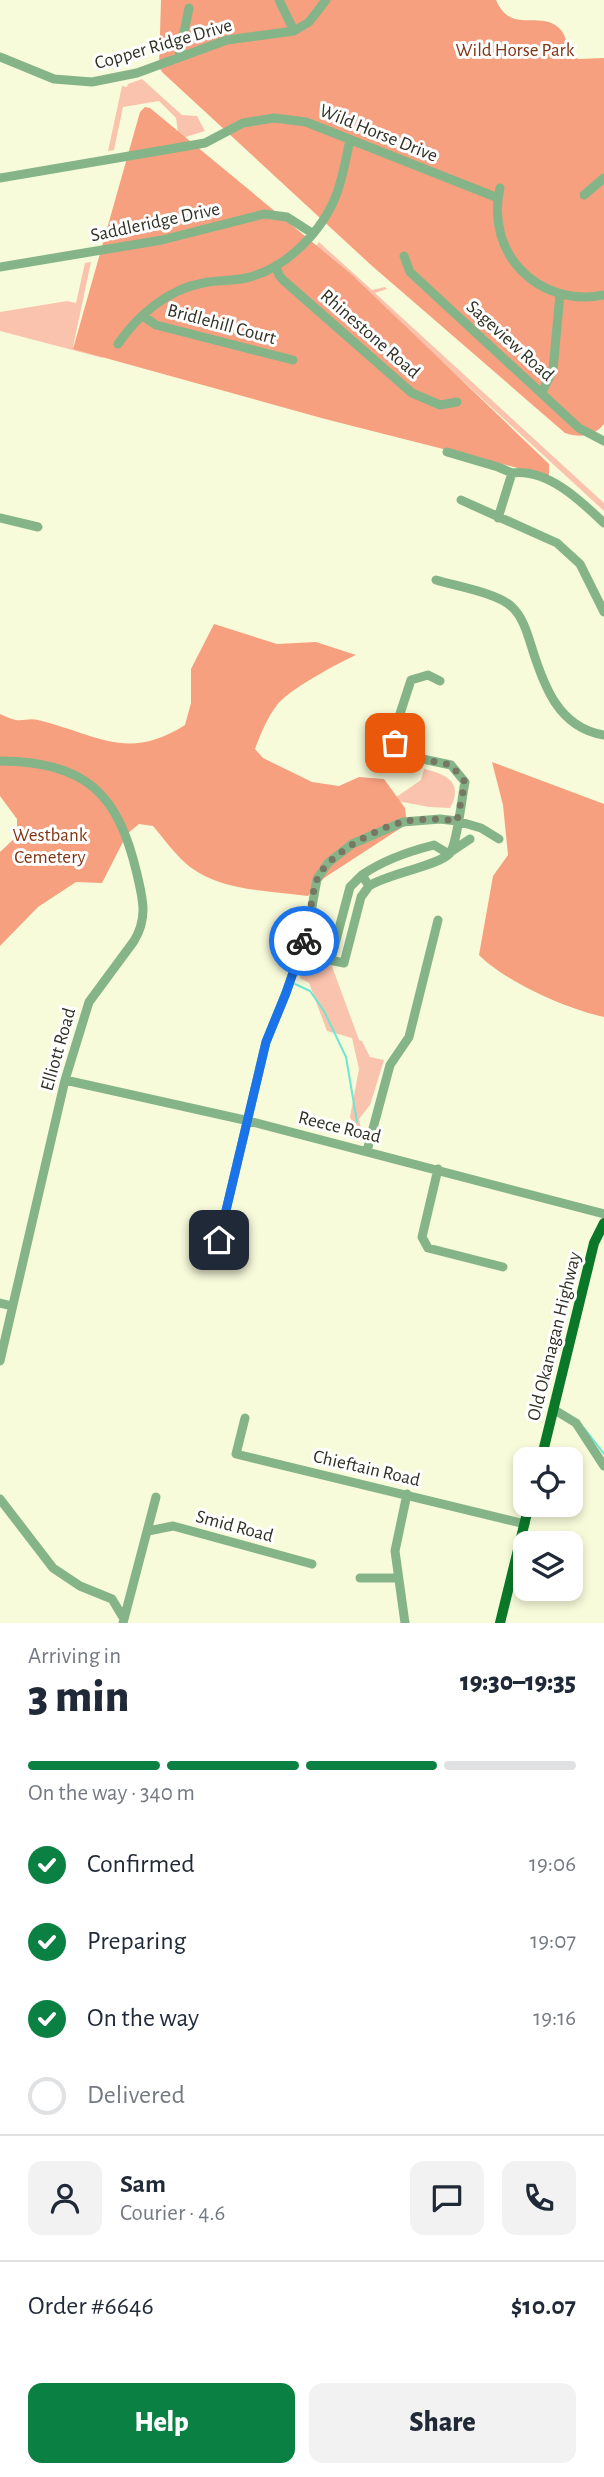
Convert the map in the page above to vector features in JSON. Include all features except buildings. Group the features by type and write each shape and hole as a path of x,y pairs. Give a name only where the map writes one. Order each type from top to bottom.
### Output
{"main road":[{"name":"Old Okanagan Highway","path":"544,1447 594,1243 604,1223"},
{"path":"500,1623 526,1517"}],"street":[{"path":"279,0 294,31 309,22 326,0"},
{"path":"179,56 190,8"},
{"name":"Copper Ridge Drive","path":"0,57 54,79 92,82 137,73 227,40 294,31"},
{"name":"Wild Horse Drive","path":"0,178 205,143 243,123 274,118 306,122 499,193 496,218 512,262 534,282 560,294"},
{"path":"118,344 129,328 167,295 200,283 246,278 276,266 300,247 326,216 337,194 350,140"},
{"path":"584,195 604,178"},
{"name":"Saddleridge Drive","path":"0,267 162,240 264,214 287,217 312,233"},
{"name":"Sageview Road","path":"404,256 410,272 579,428 604,442"},
{"name":"Rhinestone Road","path":"276,266 278,275 283,280 412,393 440,405 457,402"},
{"path":"542,392 553,370 560,294 595,297 604,295"},
{"name":"Bridlehill Court","path":"144,316 156,325 293,360"},
{"path":"447,452 512,473 541,476 562,488 604,523"},
{"path":"498,518 512,473"},
{"path":"461,500 556,542 580,564 601,596 604,612"},
{"path":"0,518 38,527"},
{"path":"436,580 502,600 513,607 525,626 538,669 554,704 571,722 604,735"},
{"path":"440,681 428,675 411,680 396,726 395,743 408,756 451,765 465,782 450,852"},
{"name":"Elliott Road","path":"0,761 30,761 63,768 101,793 120,822 131,848 145,911 139,933 89,1002 65,1080 0,1361"},
{"path":"219,1240 266,1042 308,929 317,879 328,863 352,844 403,822 440,819 457,821 481,828 499,839"},
{"path":"299,954 344,963 361,897 369,886 380,879 443,859 470,839"},
{"path":"331,959 350,887 362,875 372,868 434,845 450,852"},
{"path":"362,875 369,886"},
{"path":"367,1151 390,1065 409,1037 438,919"},
{"name":"Reece Road","path":"65,1080 249,1121 604,1214"},
{"path":"438,1169 422,1237 428,1248 503,1267"},
{"path":"0,1303 12,1306"},
{"path":"553,1409 576,1423 604,1466"},
{"name":"Chieftain Road","path":"245,1418 236,1454 525,1524"},
{"path":"405,1623 395,1551 407,1494"},
{"path":"123,1621 156,1497"},
{"path":"0,1499 53,1568 80,1586 112,1599 123,1621"},
{"name":"Smid Road","path":"148,1531 173,1526 312,1564"},
{"path":"360,1578 398,1578"}],"shaded area":[{"path":"142,79 182,115 197,116 205,131 179,139 176,118 159,101 123,107 114,150 108,151 122,86 127,87 128,84"},
{"path":"319,242 372,290 385,287 387,289 375,293 604,503 604,511 316,246"},
{"path":"91,262 73,347 104,355 103,358 0,331 0,312 67,301 76,303 85,263"},
{"path":"424,769 446,777 454,786 454,799 450,808 392,800 421,780"},
{"path":"308,951 330,961 359,1040 370,1057 384,1060 370,1105 359,1119 362,1133 359,1136 350,1117 359,1069 352,1038 327,1031 309,983 300,978"}],"green space":[{"name":"Wild Horse Park","path":"161,0 496,0 502,11 510,17 553,24 563,33 571,56 579,59 604,58 604,424 595,432 586,435 565,433 371,265 162,72 159,67"},
{"path":"145,107 150,108 351,274 549,464 549,476 325,419 73,349 140,112"},
{"name":"Westbank Cemetery","path":"214,624 277,644 316,642 356,655 314,677 283,699 267,720 255,749 263,758 312,782 339,786 359,777 384,779 405,808 407,824 324,878 308,896 247,889 217,881 185,863 153,826 139,824 127,834 102,883 76,882 38,907 0,946 0,852 17,836 17,819 0,796 0,714 16,720 38,720 112,742 146,742 164,736 185,725 191,703 191,669"},
{"path":"492,762 604,804 604,1017 572,1008 537,993 505,975 479,955 493,876 508,855 503,805"}],"waterway":[{"path":"295,984 310,991 324,1011 346,1057 357,1122"},
{"path":"584,1428 604,1454"}],"way so far":[{"path":"304,941 317,879 328,863 352,844 403,822 440,819 457,821 465,782 451,765 408,756 395,743"}],"route":[{"path":"219,1240 266,1042 304,941"}]}
